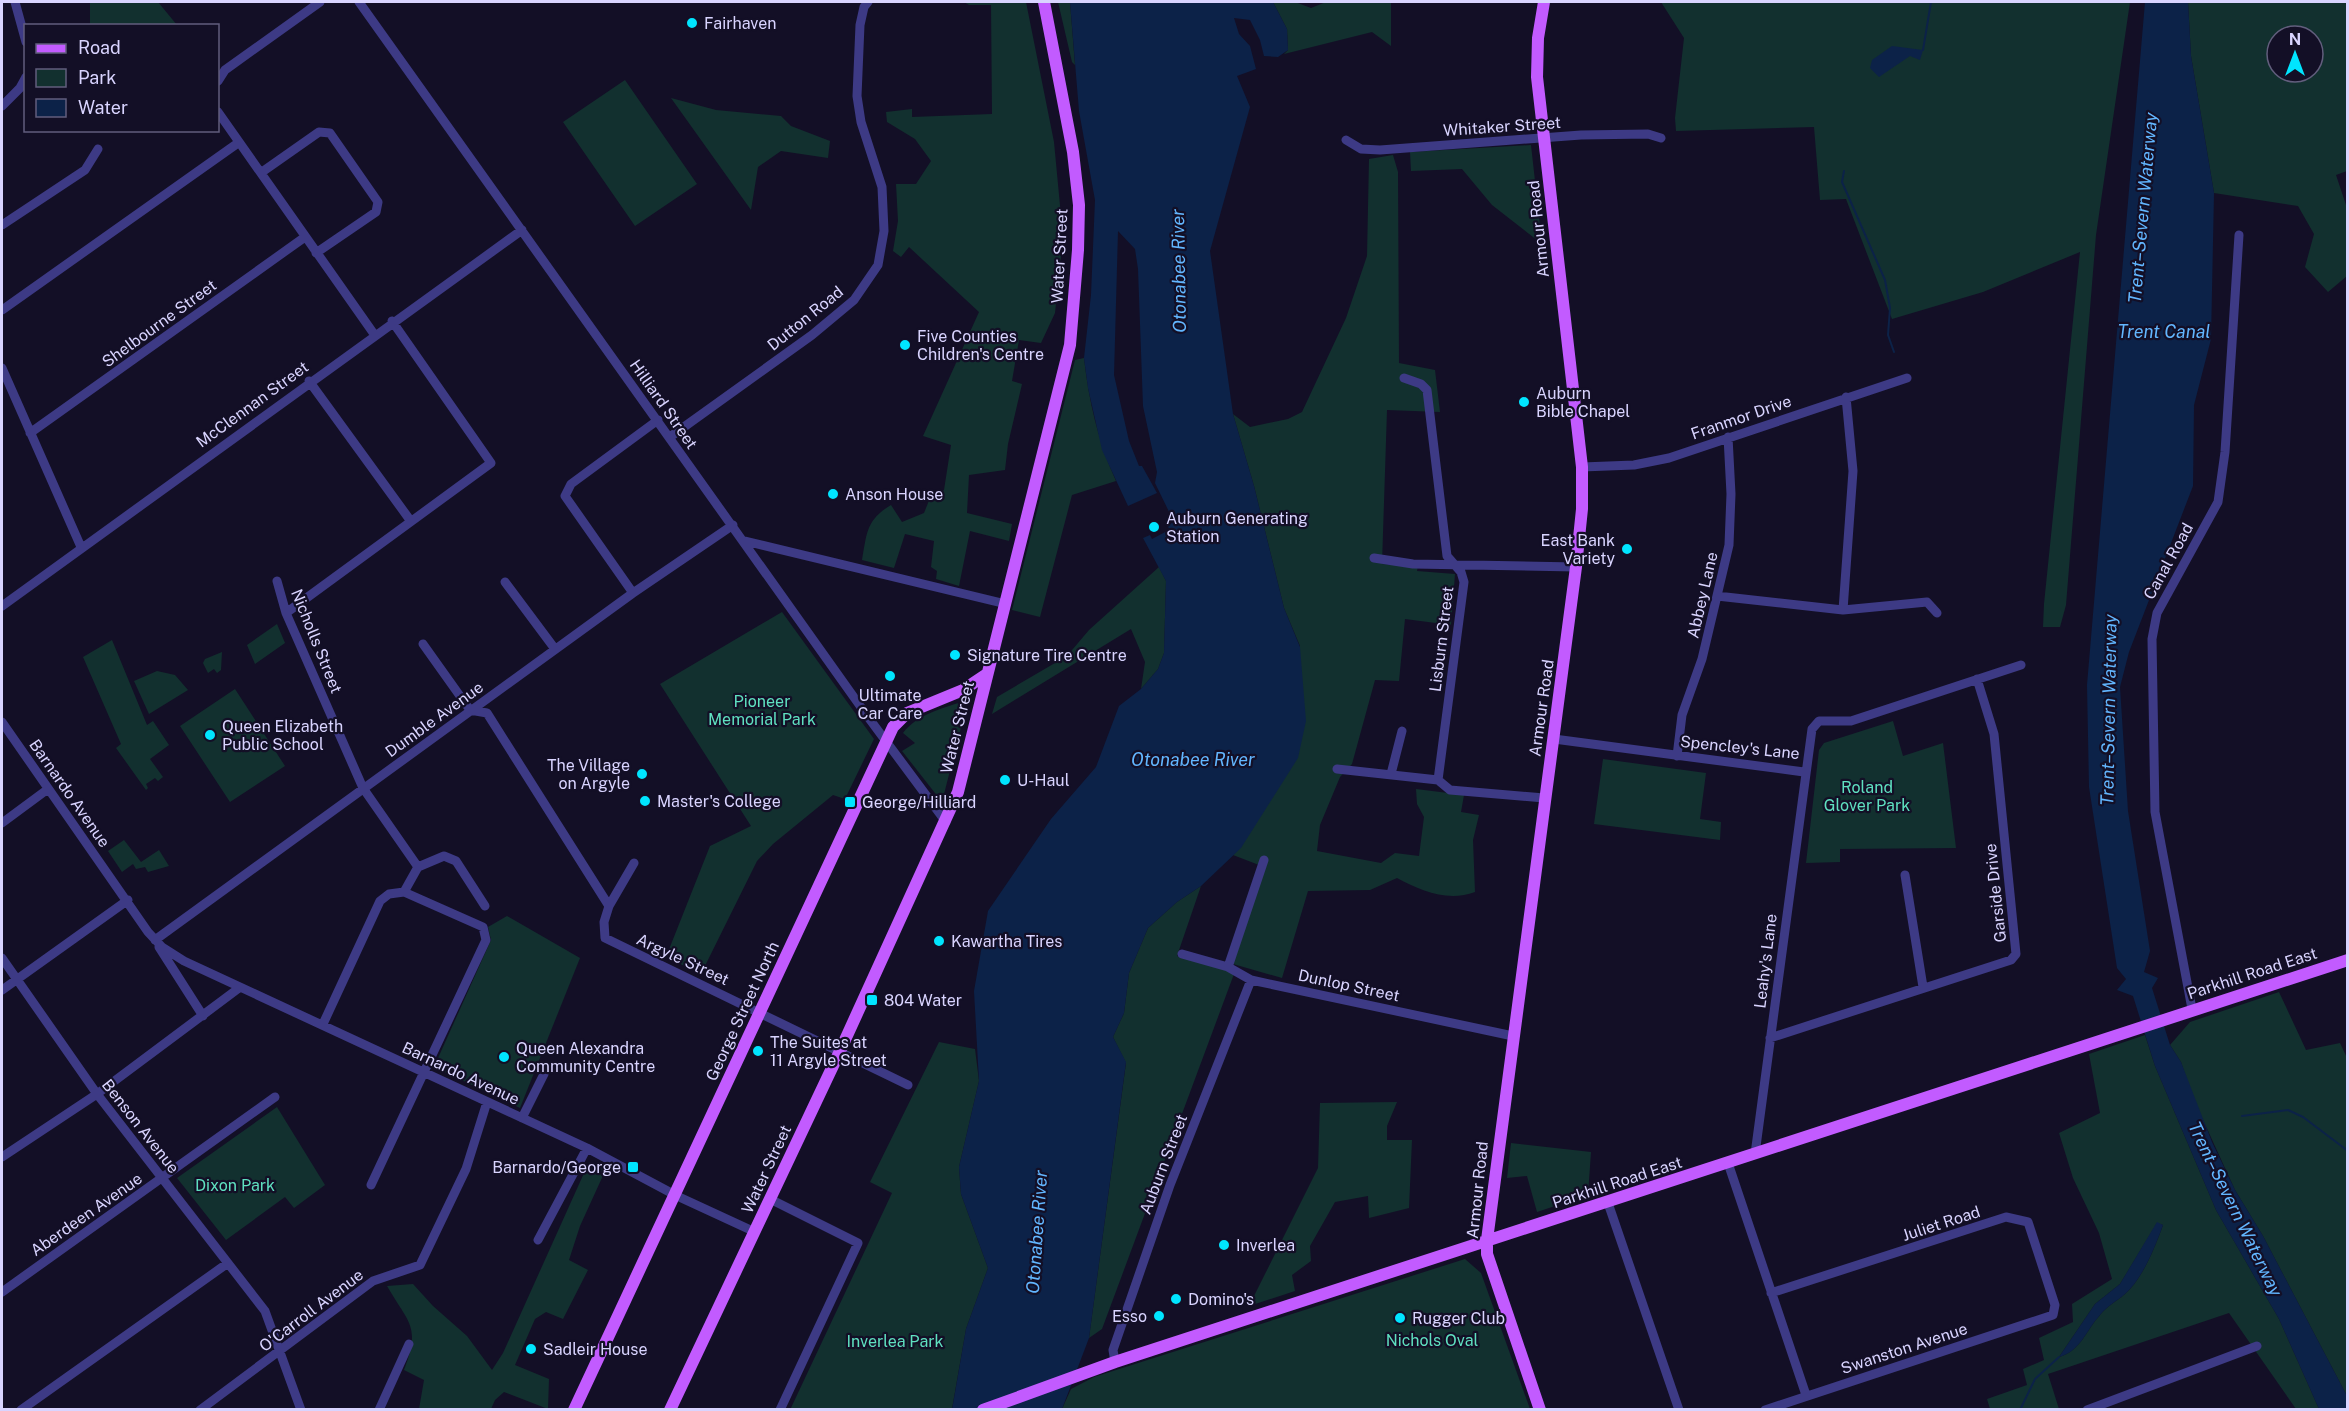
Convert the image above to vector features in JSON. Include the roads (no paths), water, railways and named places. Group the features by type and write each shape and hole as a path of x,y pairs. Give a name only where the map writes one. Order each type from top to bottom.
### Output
{"main road":[{"name":"Water Street","path":"670,1410 840,1051 958,792 1070,345 1078,250 1079,204 1074,152 1044,2"},
{"name":"Armour Road","path":"1540,1410 1487,1254 1487,1240 1544,798 1554,740 1582,509 1582,467 1538,77 1538,38 1544,2"},
{"name":"George Street North","path":"574,1410 888,742 893,727 904,715 963,690 987,674"},
{"path":"963,690 977,710"},
{"name":"Parkhill Road East","path":"983,1410 1115,1362 1487,1240 1608,1203 2167,1017 2348,960"}],"street":[{"path":"15,2 24,35"},
{"path":"219,79 225,70 320,2"},
{"name":"Hilliard Street","path":"359,2 946,822"},
{"name":"Dutton Road","path":"670,437 854,300 878,265 884,231 882,187 861,122 857,96 860,25 864,7 868,2"},
{"path":"2,105 20,88 24,81"},
{"path":"219,114 374,334"},
{"path":"262,172 319,132 324,131 330,133 378,202 376,212 316,253"},
{"name":"Whitaker Street","path":"1346,140 1361,149 1380,150 1648,134 1661,138"},
{"path":"2,310 238,143"},
{"path":"2,225 85,170 98,149"},
{"name":"McClennan Street","path":"2,606 374,334 522,230"},
{"name":"Canal Road","path":"2192,1010 2155,812 2152,639 2157,613 2218,502 2225,452 2239,235"},
{"name":"Shelbourne Street","path":"30,433 305,237"},
{"path":"286,613 410,520 491,463 392,321"},
{"path":"2,368 81,547"},
{"name":"Lisburn Street","path":"1404,378 1421,384 1427,390 1447,556 1464,582 1438,780"},
{"name":"Franmor Drive","path":"1582,467 1634,465 1669,458 1907,378"},
{"path":"309,381 410,520"},
{"path":"1844,610 1853,471 1846,397"},
{"path":"633,593 565,496 571,484 658,420"},
{"name":"Abbey Lane","path":"1677,756 1682,716 1702,659 1729,545 1731,494 1728,437"},
{"name":"Dumble Avenue","path":"155,940 470,710 633,593 733,525"},
{"path":"745,541 1006,604"},
{"path":"1374,558 1389,562 1455,565 1576,567"},
{"name":"Nicholls Street","path":"277,581 286,613 363,789 418,867"},
{"path":"505,582 555,649"},
{"path":"1718,596 1844,610 1928,602 1937,613"},
{"path":"423,644 470,710 487,713 609,906"},
{"name":"Spencley's Lane","path":"1554,740 1804,772 1810,734 1820,721 1851,721 2021,664"},
{"name":"Garside Drive","path":"1770,1038 2011,960 2016,954 1994,734 1977,679"},
{"name":"Barnardo Avenue","path":"2,722 128,900 203,1016"},
{"path":"1391,774 1402,731"},
{"path":"1337,769 1438,780 1450,790 1544,798"},
{"name":"Leahy's Lane","path":"1755,1154 1804,772"},
{"path":"2,823 48,789"},
{"path":"405,892 418,867 444,856 456,861 485,906"},
{"path":"1228,967 1264,860"},
{"name":"Argyle Street","path":"634,863 609,906 604,922 605,938 908,1085"},
{"path":"1905,875 1923,987"},
{"path":"323,1024 380,901 389,894 405,892 483,927 486,940 371,1185"},
{"path":"2,990 128,900"},
{"name":"Barnardo Avenue","path":"155,940 184,961 239,988 323,1024 423,1074 587,1148 674,1194 755,1232"},
{"name":"Dunlop Street","path":"1182,954 1228,967 1251,980 1513,1036"},
{"name":"Benson Avenue","path":"2,958 97,1094 265,1311 301,1410"},
{"name":"Auburn Street","path":"1115,1362 1113,1350 1170,1185 1251,980"},
{"path":"2,1157 97,1094 239,988"},
{"path":"522,1118 544,1074"},
{"name":"Aberdeen Avenue","path":"2,1292 163,1179 275,1096"},
{"name":"O'Carroll Avenue","path":"200,1410 372,1281 420,1265 466,1169 487,1102"},
{"path":"538,1240 587,1148"},
{"path":"1728,1163 1806,1395"},
{"path":"770,1199 858,1243 780,1410"},
{"path":"1608,1203 1679,1410"},
{"name":"Juliet Road","path":"1771,1293 2006,1217 2028,1222 2055,1305 2053,1315"},
{"path":"21,1410 228,1263"},
{"name":"Swanston Avenue","path":"1765,1410 2053,1315"},
{"path":"379,1410 409,1344"},
{"path":"2087,1410 2116,1405 2257,1346"}],"water":[{"name":"Otonabee River","path":"1070,2 1273,2 1287,29 1288,50 1278,57 1264,56 1260,40 1250,20 1234,18 1239,34 1250,46 1256,69 1237,76 1250,107 1210,251 1233,414 1254,486 1284,608 1300,647 1306,721 1298,758 1241,848 1201,886 1177,902 1148,928 1129,973 1124,1013 1113,1037 1126,1062 1089,1338 1062,1409 952,1410 966,1329 988,1268 961,1194 959,1167 979,1081 974,991 988,911 1051,819 1096,767 1119,706 1141,689 1158,669 1164,653 1166,581 1143,538 1150,535 1152,539 1169,530 1168,525 1174,522 1155,483 1157,472 1143,406 1138,269 1135,249 1118,231 1114,375 1129,441 1139,466 1142,466 1157,493 1128,506 1102,450 1088,388 1084,358 1091,295 1095,200 1079,111"},
{"name":"Trent Canal","path":"2145,2 2188,2 2191,56 2214,193 2211,339 2194,405 2193,486 2129,652 2120,687 2128,811 2150,951 2144,972 2158,978 2152,988 2170,1045 2181,1062 2212,1142 2235,1190 2263,1236 2347,1396 2347,1409 2319,1409 2279,1319 2216,1210 2155,1066 2133,996 2117,990 2126,979 2117,968 2089,787 2087,685"},
{"path":"1892,46 1923,50 1920,60 1910,56 1879,77 1870,68 1872,60"},
{"path":"2157,1222 2163,1225 2137,1280 2125,1294 2103,1312 2073,1350 2059,1357 2095,1304 2120,1284"}],"waterway":[{"path":"1923,50 1931,2"},
{"path":"1844,171 1842,182 1885,280 1890,308 1888,335 1894,352"},
{"path":"2242,1116 2288,1110 2303,1117 2348,1151"},
{"path":"2020,1410 2035,1379 2059,1357"}],"place":[{"name":"Fairhaven","path":"692,23"},
{"name":"Five Counties Children's Centre","path":"905,345"},
{"name":"Auburn Bible Chapel","path":"1524,402"},
{"name":"Anson House","path":"833,494"},
{"name":"Auburn Generating Station","path":"1154,527"},
{"name":"East Bank Variety","path":"1627,549"},
{"name":"Signature Tire Centre","path":"955,655"},
{"name":"Ultimate Car Care","path":"890,676"},
{"name":"Queen Elizabeth Public School","path":"210,735"},
{"name":"The Village on Argyle","path":"642,774"},
{"name":"U-Haul","path":"1005,780"},
{"name":"Master's College","path":"645,801"},
{"name":"George/Hilliard","path":"850,802"},
{"name":"Kawartha Tires","path":"939,941"},
{"name":"804 Water","path":"872,1000"},
{"name":"The Suites at 11 Argyle Street","path":"758,1051"},
{"name":"Queen Alexandra Community Centre","path":"504,1057"},
{"name":"Barnardo/George","path":"633,1167"},
{"name":"Inverlea","path":"1224,1245"},
{"name":"Domino's","path":"1176,1299"},
{"name":"Esso","path":"1159,1316"},
{"name":"Rugger Club","path":"1400,1318"},
{"name":"Sadleir House","path":"531,1349"}],"water label":[{"name":"Trent–Severn Waterway","path":"2143,208"},
{"name":"Trent–Severn Waterway","path":"2109,710"},
{"name":"Trent–Severn Waterway","path":"2235,1209"}],"park label":[{"name":"Pioneer Memorial Park","path":"762,710"},
{"name":"Roland Glover Park","path":"1867,796"},
{"name":"Dixon Park","path":"235,1185"},
{"name":"Nichols Oval","path":"1432,1340"},
{"name":"Inverlea Park","path":"895,1341"}]}
